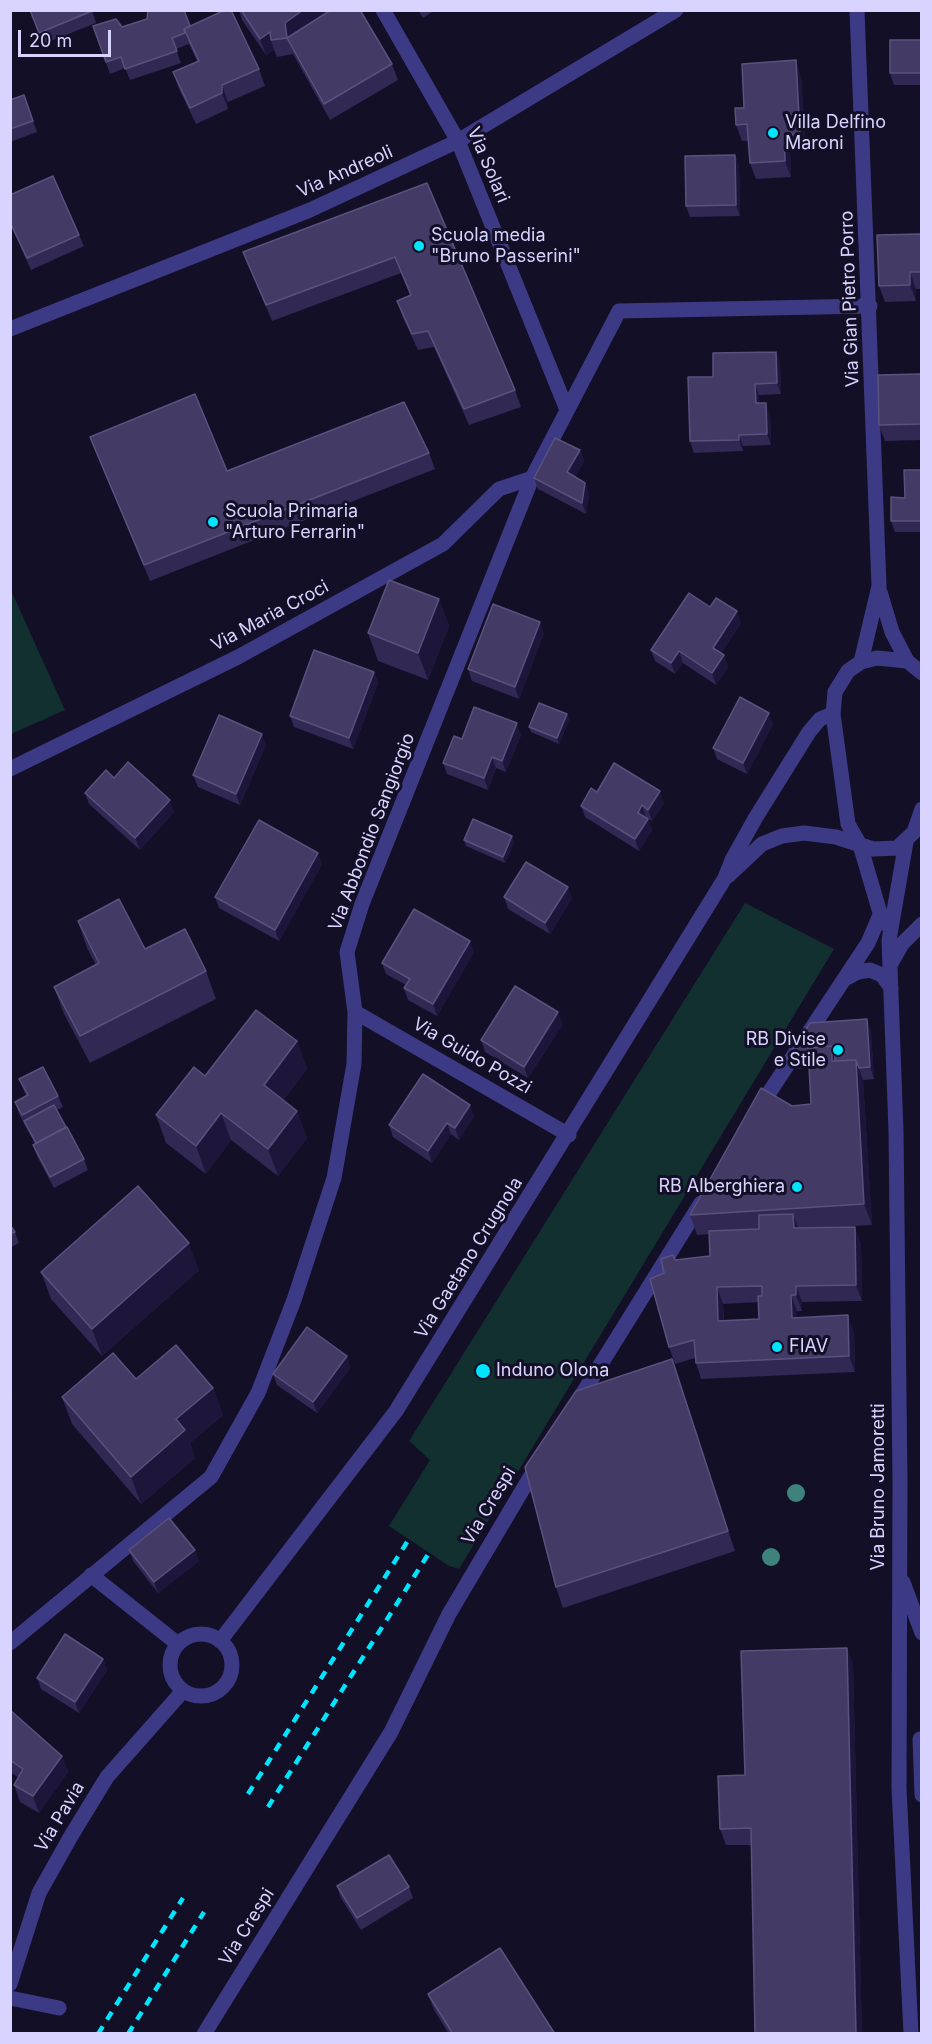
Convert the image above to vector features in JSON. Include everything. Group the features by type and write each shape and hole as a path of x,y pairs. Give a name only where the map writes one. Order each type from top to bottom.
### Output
{"street":[{"name":"Via Solari","path":"383,10 458,141 567,410"},
{"name":"Via Andreoli","path":"10,329 310,210 458,141 676,10"},
{"name":"Via Gian Pietro Porro","path":"857,10 879,586 892,632 907,662"},
{"name":"Via Abbondio Sangiorgio","path":"10,1643 211,1477 258,1392 294,1300 334,1178 354,1064 355,1012 347,952 362,904 532,478 619,311 870,306"},
{"name":"Via Maria Croci","path":"10,769 238,657 433,550 474,516 499,489 532,478"},
{"name":"Via Gian Pietro Porro","path":"861,662 879,586"},
{"path":"861,662 877,658 907,662 921,673"},
{"name":"Via Bruno Jamoretti","path":"861,662 848,671 835,692 833,714 848,824 860,845 889,940"},
{"name":"Via Gaetano Crugnola","path":"220,1641 396,1411 569,1135 725,878 732,860 756,817 809,732 820,719 833,714"},
{"name":"Via Bruno Jamoretti","path":"911,2034 898,1726 900,1482 896,1131 889,940 906,842 920,821 921,809"},
{"name":"Via Gaetano Crugnola","path":"725,878 762,844 782,836 804,833 836,837 860,845"},
{"path":"860,845 886,850 897,848 906,842"},
{"path":"752,1120 868,943 880,915"},
{"path":"890,965 902,944 921,924"},
{"path":"845,979 858,972 870,970 882,975 891,988"},
{"name":"Via Guido Pozzi","path":"355,1012 569,1135"},
{"path":"569,1414 706,1194"},
{"name":"Via Crespi","path":"204,2034 391,1732 449,1614 544,1453"},
{"path":"899,1567 921,1632"},
{"path":"91,1575 177,1644"},
{"path":"198,1634 210,1635 220,1641 229,1652 232,1665 230,1679 220,1690 208,1696 182,1692 172,1680 169,1668 171,1655 177,1644 187,1637 198,1634"},
{"name":"Via Pavia","path":"10,1984 39,1893 71,1836 107,1777 182,1692"},
{"path":"898,1726 921,1740 921,1795"},
{"path":"10,1998 59,2008"}],"green space":[{"path":"10,588 65,710 11,734 10,734"},
{"path":"745,903 834,949 459,1569 449,1566 389,1526 430,1460 409,1441"}],"building":[{"path":"30,10 92,10 92,11 39,33"},
{"path":"148,10 184,10 190,26 184,29 185,33 172,38 177,51 125,69 121,57 106,62 93,26 116,19 122,27 147,19"},
{"path":"225,10 231,10 259,69 222,85 222,93 190,108 173,72 199,61 184,29"},
{"path":"241,10 303,10 285,23 287,38 271,40 270,32 260,39"},
{"path":"331,10 360,10 392,64 324,104 287,38"},
{"path":"890,40 921,40 921,73 890,73"},
{"name":"Villa Delfino Maroni","path":"796,60 800,134 784,135 785,161 750,163 747,124 736,125 735,108 744,108 742,64"},
{"path":"24,95 33,121 10,129 10,100"},
{"path":"735,155 736,205 686,206 685,156"},
{"path":"53,176 79,235 27,258 10,222 10,195"},
{"path":"427,183 515,390 464,409 428,331 412,334 397,301 411,295 395,257 266,305 243,252"},
{"path":"921,234 921,272 910,272 910,285 879,286 877,235"},
{"path":"776,352 777,383 755,384 756,403 766,403 767,434 739,435 739,440 690,441 688,377 713,377 713,353"},
{"path":"921,374 921,424 879,425 878,375"},
{"path":"195,394 227,471 404,402 429,453 144,565 90,437"},
{"path":"555,438 580,450 567,472 585,483 582,503 534,478"},
{"path":"904,470 921,470 921,521 891,521 891,497 905,498"},
{"path":"389,580 439,599 418,653 368,633"},
{"path":"689,593 710,607 716,598 737,611 713,648 724,655 712,673 679,651 671,663 651,650"},
{"path":"493,604 540,622 515,687 468,669"},
{"path":"314,650 374,672 349,738 290,716"},
{"path":"740,697 769,713 743,763 713,748"},
{"path":"539,703 567,714 557,738 529,727"},
{"path":"474,707 517,723 502,761 492,757 484,778 443,763 454,736 462,739"},
{"path":"219,715 262,734 236,794 193,775"},
{"path":"128,762 170,800 135,838 85,793 106,770 114,778"},
{"path":"614,763 660,791 648,810 642,805 638,813 648,819 635,839 581,806 591,788 597,792"},
{"path":"473,819 512,836 503,857 464,840"},
{"path":"259,820 318,853 275,930 215,897"},
{"path":"526,862 568,887 545,923 504,897"},
{"path":"119,899 145,949 185,929 206,971 80,1036 54,987 99,963 78,921"},
{"path":"414,909 470,941 433,1004 404,988 410,979 382,963"},
{"path":"515,986 558,1012 524,1067 481,1040"},
{"path":"256,1010 297,1041 264,1085 297,1111 268,1149 221,1113 196,1146 156,1115 194,1067 205,1076"},
{"path":"867,1019 870,1067 859,1068 856,1060 835,1061 832,1046 808,1048 808,1057 787,1058 810,1023"},
{"name":"RB Alberghiera","path":"832,1046 832,1061 856,1060 864,1204 690,1215 761,1088 792,1106 811,1104 808,1048"},
{"path":"43,1067 58,1096 22,1115 15,1102 28,1095 19,1079"},
{"path":"423,1074 470,1105 455,1128 447,1123 428,1151 389,1125"},
{"path":"54,1105 66,1127 36,1143 24,1121"},
{"path":"67,1127 84,1159 50,1177 33,1145"},
{"path":"138,1186 189,1243 92,1329 41,1272"},
{"path":"793,1214 794,1228 855,1227 856,1285 796,1286 796,1295 791,1295 792,1318 848,1315 849,1356 696,1363 694,1340 669,1347 650,1279 664,1273 661,1259 673,1255 675,1260 710,1256 709,1231 759,1229 759,1215","holes":["762,1286 762,1296 758,1296 759,1319 718,1321 717,1287"]},
{"path":"307,1327 347,1356 313,1402 273,1374"},
{"path":"176,1345 213,1388 176,1419 185,1430 131,1477 62,1397 113,1353 136,1379"},
{"path":"672,1359 728,1531 556,1587 525,1467 576,1391"},
{"path":"169,1518 195,1550 154,1582 129,1550"},
{"path":"65,1634 103,1659 75,1702 37,1678"},
{"path":"847,1648 856,2034 755,2034 751,1828 720,1829 718,1776 745,1775 741,1651"},
{"path":"10,1710 62,1756 33,1796 14,1785 23,1769 10,1760"},
{"path":"389,1855 409,1887 357,1918 337,1886"},
{"path":"500,1948 555,2034 453,2034 428,1994"}],"railway":[{"path":"248,1794 409,1539"},
{"path":"268,1807 429,1553"},
{"path":"98,2034 183,1898"},
{"path":"128,2034 204,1912"}],"place":[{"name":"Villa Delfino Maroni","path":"773,133"},
{"name":"Scuola media \"Bruno Passerini\"","path":"419,246"},
{"name":"Scuola Primaria \"Arturo Ferrarin\"","path":"213,522"},
{"name":"RB Divise e Stile","path":"838,1050"},
{"name":"RB Alberghiera","path":"797,1187"},
{"name":"FIAV","path":"777,1347"},
{"name":"Induno Olona","path":"483,1371"}]}
